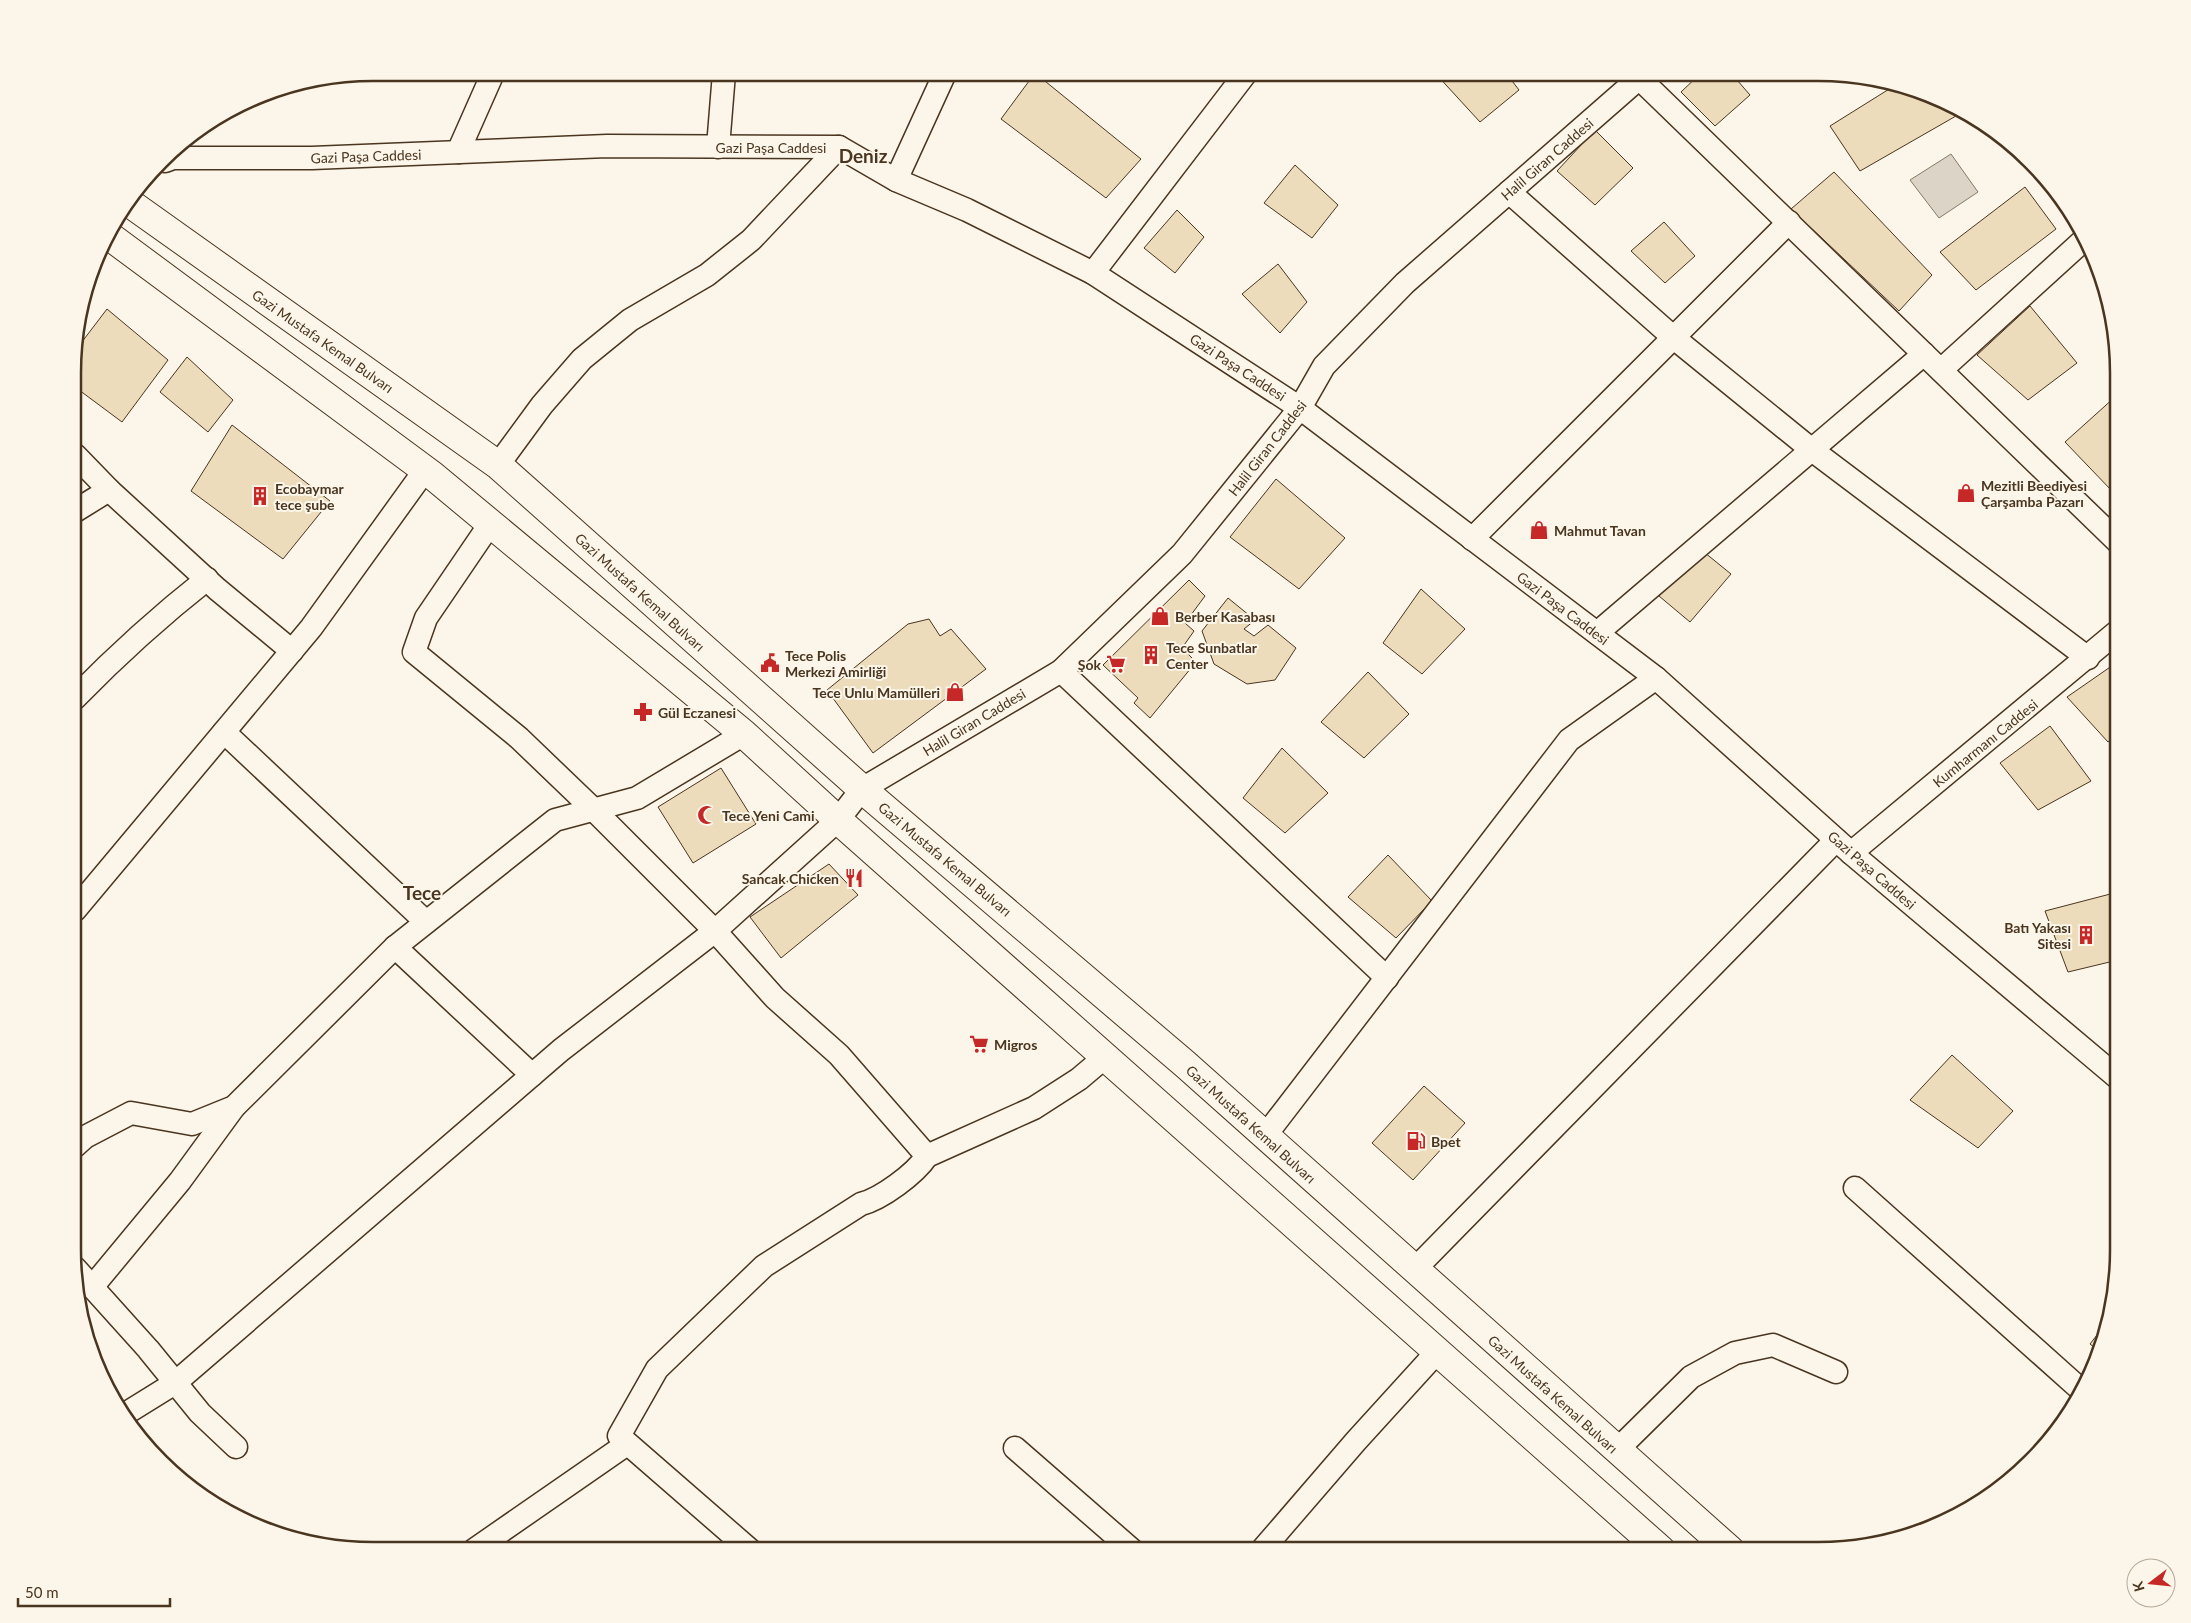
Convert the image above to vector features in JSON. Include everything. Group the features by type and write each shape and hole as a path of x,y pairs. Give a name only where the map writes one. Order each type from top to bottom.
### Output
{"highway":[{"name":"Gazi Mustafa Kemal Bulvarı","path":"134,206 498,465 862,789 1185,1064 1721,1542"},
{"path":"114,239 425,470 744,734 838,820 1652,1542"}],"street":[{"path":"458,152 489,81"},
{"path":"718,147 723,81"},
{"path":"896,180 941,81"},
{"path":"1093,273 1240,81"},
{"name":"Halil Giran Caddesi","path":"862,789 1061,671 1182,554 1300,408 1324,366 1405,283 1636,81"},
{"path":"1647,81 2110,534"},
{"name":"Gazi Paşa Caddesi","path":"177,158 312,158 607,146 839,148 896,180 967,210 1093,273 1300,408 1656,678 1844,846 2110,1067"},
{"path":"498,465 542,405 582,359 630,320 707,275 751,240 839,148"},
{"path":"1509,192 1674,338 1812,450 2088,658"},
{"path":"1472,539 1789,222"},
{"path":"1941,370 2080,244"},
{"path":"1597,633 1924,354"},
{"path":"81,461 109,490 207,579 292,651"},
{"path":"81,903 311,628 425,470"},
{"path":"81,507 109,490"},
{"path":"490,524 426,618 414,652 519,738 594,810 716,931 776,998 839,1055 927,1156"},
{"path":"81,692 160,616 207,579"},
{"name":"Kumharmanı Caddesi","path":"1414,1270 1844,846 2088,658 2110,638"},
{"path":"1061,671 1387,978"},
{"path":"1265,1136 1569,740 1656,678"},
{"path":"224,732 426,922"},
{"path":"93,1286 180,1181 234,1107 395,947 555,820 637,798 744,734"},
{"path":"129,1411 175,1382 569,1044 716,931 838,820 862,789"},
{"path":"395,947 532,1075"},
{"path":"741,1542 619,1436 657,1369 764,1266 860,1204 872,1201 921,1166 927,1156 1034,1108 1079,1079 1105,1057"},
{"path":"81,1141 131,1113 192,1124 234,1107"},
{"path":"1856,1188 2076,1386"},
{"path":"83,1276 200,1413 236,1448"},
{"path":"1617,1450 1691,1377 1735,1353 1773,1346 1836,1372"},
{"path":"1269,1542 1356,1441 1437,1352"},
{"path":"486,1542 627,1444"},
{"path":"1014,1448 1123,1542"}],"shaded area":[{"path":"1951,154 1978,192 1939,218 1910,180"}],"building":[{"path":"1029,81 1045,81 1141,159 1106,198 1001,119"},
{"path":"1442,81 1512,81 1519,90 1480,122"},
{"path":"1693,81 1738,81 1750,95 1715,126 1681,92"},
{"path":"1888,90 1929,103 1956,116 1860,171 1830,126"},
{"path":"1595,130 1633,168 1595,205 1557,171"},
{"path":"1295,165 1338,205 1312,238 1264,203"},
{"path":"1834,172 1932,275 1899,311 1791,209"},
{"path":"2025,187 2056,229 1976,290 1940,252"},
{"path":"1177,210 1204,237 1175,273 1144,248"},
{"path":"1664,222 1695,256 1665,283 1631,251"},
{"path":"1278,264 1307,302 1280,333 1242,294"},
{"path":"2030,306 2077,363 2028,400 1977,355"},
{"path":"107,309 168,360 122,422 81,391 83,340"},
{"path":"187,357 233,400 208,432 160,392"},
{"path":"2110,402 2110,489 2065,442"},
{"name":"Ecobaymar tece şube","path":"232,425 330,501 283,559 191,491"},
{"path":"1276,479 1345,538 1299,589 1230,537"},
{"path":"1699,548 1731,574 1690,622 1659,596"},
{"name":"Tece Sunbatlar Center","path":"1189,580 1205,596 1185,623 1194,631 1182,648 1196,662 1150,718 1134,703 1138,698 1103,665"},
{"path":"1421,589 1465,629 1422,674 1383,643"},
{"path":"1228,598 1255,620 1244,629 1254,636 1268,625 1296,648 1275,680 1247,684 1214,664 1202,631"},
{"path":"929,619 940,636 951,629 986,669 873,753 827,690 908,624"},
{"path":"2110,667 2110,741 2108,742 2067,697"},
{"path":"1368,672 1409,714 1364,758 1321,722"},
{"path":"2050,726 2091,781 2038,810 2000,763"},
{"path":"1282,748 1328,793 1285,833 1243,798"},
{"name":"Tece Yeni Cami","path":"721,768 756,824 693,863 658,807"},
{"path":"1388,855 1432,901 1396,938 1348,897"},
{"path":"829,864 858,895 781,958 750,917"},
{"name":"Batı Yakası Sitesi","path":"2110,894 2110,962 2068,972 2045,911"},
{"path":"1952,1055 2013,1111 1978,1148 1910,1100"},
{"path":"1424,1086 1465,1123 1413,1180 1372,1143"},
{"path":"2097,1335 2093,1346 2090,1344"}],"place":[{"name":"Mezitli Beediyesi Çarşamba Pazarı","path":"1966,493"},
{"name":"Ecobaymar tece şube","path":"260,496"},
{"name":"Mahmut Tavan","path":"1539,530"},
{"name":"Berber Kasabası","path":"1160,616"},
{"name":"Tece Sunbatlar Center","path":"1151,655"},
{"name":"Tece Polis Merkezi Amirliği","path":"770,663"},
{"name":"Şok","path":"1116,664"},
{"name":"Tece Unlu Mamülleri","path":"955,692"},
{"name":"Gül Eczanesi","path":"643,712"},
{"name":"Tece Yeni Cami","path":"707,815"},
{"name":"Sancak Chicken","path":"854,878"},
{"name":"Batı Yakası Sitesi","path":"2086,935"},
{"name":"Migros","path":"979,1044"},
{"name":"Bpet","path":"1416,1141"}],"district":[{"name":"Deniz","path":"863,155"},
{"name":"Tece","path":"422,892"}]}
